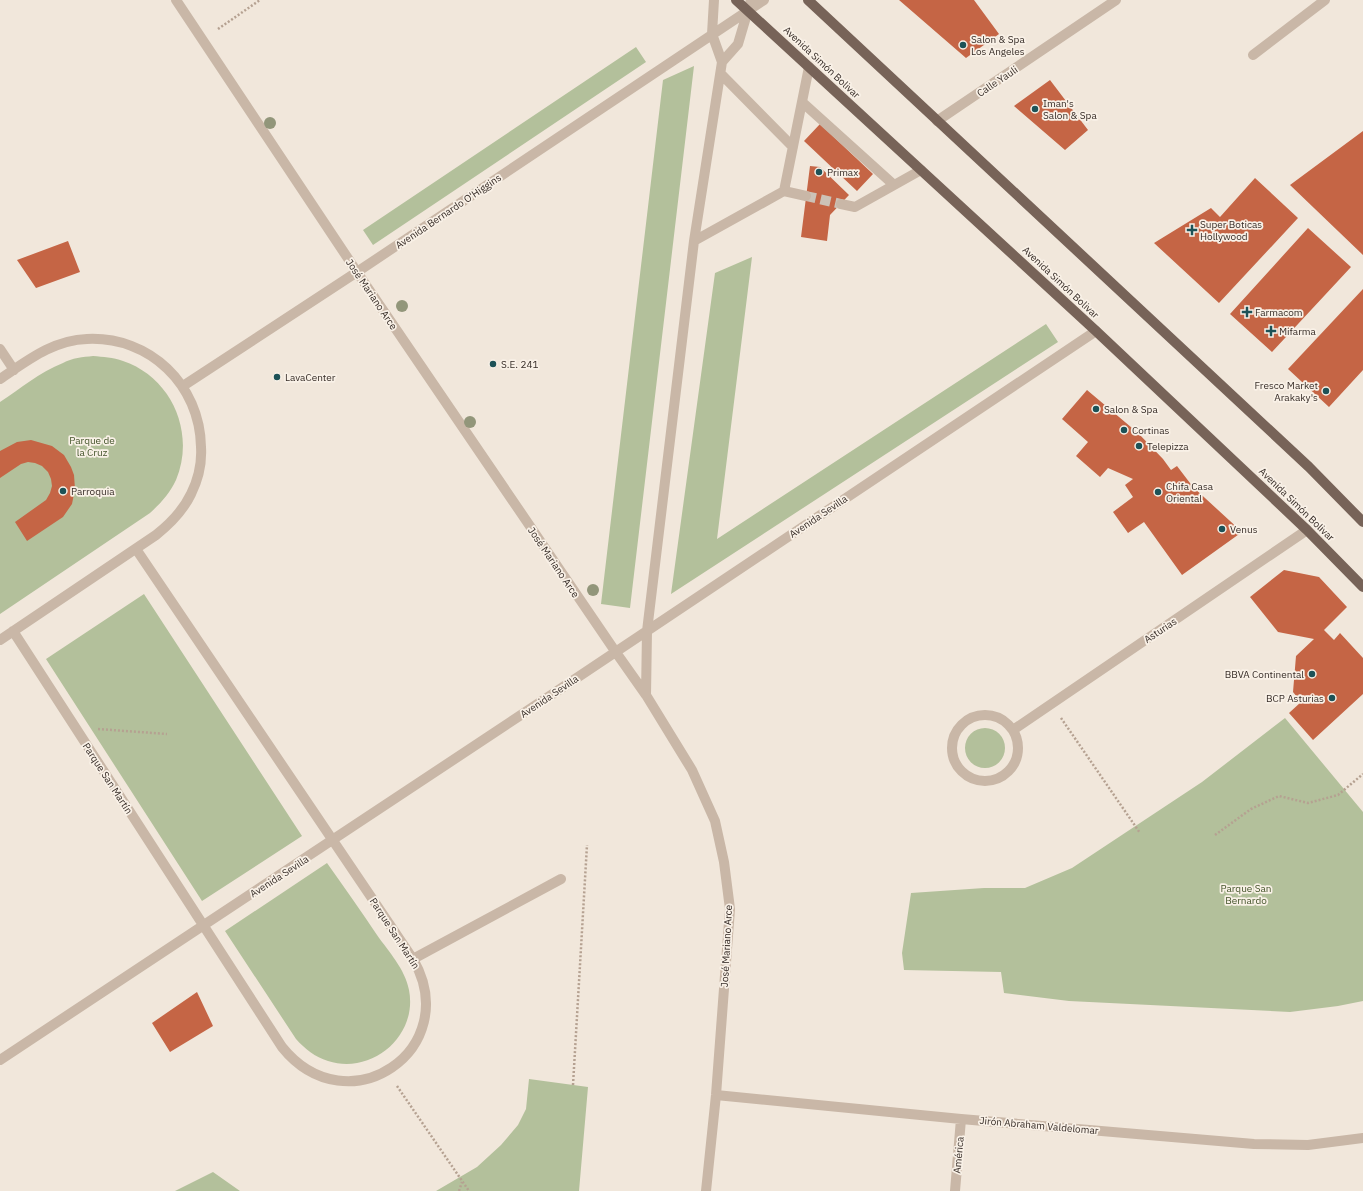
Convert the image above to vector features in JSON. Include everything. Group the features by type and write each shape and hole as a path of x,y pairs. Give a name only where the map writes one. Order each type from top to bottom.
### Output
{"main road":[{"name":"Avenida Simón Bolivar","path":"736,0 1096,331 1307,530 1363,587"},
{"path":"808,0 936,121 1304,462 1363,522"}],"street":[{"name":"José Mariano Arce","path":"176,0 357,272 646,695 692,770 715,821 724,862 730,909 716,1095 706,1191"},
{"path":"646,695 647,631 694,241 721,74 722,62 712,34 714,0"},
{"path":"722,62 738,44 751,0"},
{"name":"Avenida Bernardo O'Higgins","path":"183,386 357,272 764,0"},
{"name":"Calle Yauli","path":"936,121 1116,0"},
{"path":"1253,55 1325,0"},
{"path":"784,191 809,67"},
{"path":"721,74 793,147"},
{"path":"802,102 894,185"},
{"path":"841,204 855,207 921,170"},
{"path":"694,241 784,191 806,196"},
{"name":"Avenida Sevilla","path":"0,1060 334,841 615,651 1096,331"},
{"path":"0,379 34,356 50,348 68,342 86,339 105,339 123,343 157,359 171,371 183,386 192,402 199,420 202,455 198,476 192,493 186,504 170,524 136,549 0,640"},
{"path":"0,349 14,370"},
{"name":"Asturias","path":"1013,730 1307,530"},
{"name":"Parque San Martín","path":"13,631 290,1058 312,1074 324,1078 350,1082 375,1077 387,1071 407,1055 418,1039 424,1021 426,995 420,970 136,549"},
{"path":"987,714 997,716 1006,722 1013,730 1018,741 1018,752 1015,763 1008,772 999,778 988,781 976,780 966,775 958,767 953,757 951,747 958,727 966,719 976,715 987,714"},
{"path":"414,959 561,879"},
{"name":"Jirón Abraham Valdelomar","path":"716,1095 961,1119 1254,1144 1308,1145 1363,1138"},
{"name":"América","path":"955,1191 961,1119"}],"path":[{"path":"203,40 260,0"},
{"path":"1052,704 1140,833"},
{"path":"74,726 167,734"},
{"path":"1215,835 1251,809 1279,796 1308,803 1338,795 1363,774"},
{"path":"573,1085 588,845"},
{"path":"387,1071 468,1191"},
{"path":"459,1191 462,1182"}],"green space":[{"path":"636,47 646,62 373,245 363,230"},
{"path":"694,66 630,608 601,604 663,80"},
{"path":"752,257 717,539 1046,324 1058,342 671,594 715,273"},
{"name":"Parque de la Cruz","path":"81,357 108,357 119,360 140,369 154,380 166,393 175,408 181,425 183,443 181,462 176,480 165,498 150,513 0,614 0,402 38,376 66,361"},
{"path":"144,594 302,836 202,901 46,659"},
{"name":"Parque San Bernardo","path":"1285,718 1363,812 1363,1001 1338,1006 1290,1012 1069,1001 1004,993 1001,972 904,970 902,953 911,893 984,888 1025,888 1072,868 1202,782"},
{"path":"981,728 989,728 996,731 1002,737 1005,748 1002,759 996,765 989,768 981,768 974,765 968,759 965,752 965,744 968,737 974,731"},
{"path":"327,863 396,961 404,975 409,990 410,1007 406,1022 399,1036 388,1048 375,1057 360,1062 344,1064 328,1061 315,1055 296,1039 225,931"},
{"path":"529,1079 588,1087 579,1191 436,1191 477,1167 501,1145 518,1125 526,1109"},
{"path":"213,1172 240,1191 175,1191"}],"building":[{"path":"899,0 974,0 999,34 966,58"},
{"path":"1050,80 1088,130 1065,150 1014,106"},
{"path":"820,124 873,174 857,191 804,141"},
{"path":"1363,131 1363,255 1290,185"},
{"path":"810,166 820,167 849,195 830,215 827,241 801,237"},
{"path":"1255,178 1298,218 1219,303 1154,243 1211,208 1220,217"},
{"path":"1308,228 1351,267 1272,352 1230,314"},
{"path":"68,241 80,272 36,288 17,260"},
{"path":"1363,289 1363,370 1329,407 1288,369"},
{"path":"1087,390 1138,433 1163,459 1171,470 1177,466 1193,487 1242,532 1182,575 1144,522 1128,533 1113,512 1133,497 1125,485 1133,479 1108,468 1100,477 1076,456 1088,442 1062,419"},
{"name":"Parroquia","path":"31,440 52,446 64,455 74,475 75,489 72,504 63,517 27,541 15,522 46,500 52,486 51,479 48,472 42,466 28,462 21,464 0,478 0,451 17,442"},
{"path":"1284,570 1319,577 1347,607 1324,630 1334,640 1340,633 1363,658 1363,694 1313,740 1289,713 1301,702 1293,692 1296,656 1314,639 1278,632 1250,597"},
{"path":"197,992 213,1026 170,1052 152,1023"}],"tunnel":[{"path":"806,196 841,204"}],"place":[{"name":"Salon & Spa Los Angeles","path":"963,45"},
{"name":"Iman's Salon & Spa","path":"1035,109"},
{"name":"Primax","path":"819,172"},
{"name":"Super Boticas Hollywood","path":"1192,230"},
{"name":"Farmacom","path":"1247,312"},
{"name":"Mifarma","path":"1271,331"},
{"name":"S.E. 241","path":"493,364"},
{"name":"LavaCenter","path":"277,377"},
{"name":"Fresco Market Arakaky's","path":"1326,391"},
{"name":"Salon & Spa","path":"1096,409"},
{"name":"Cortinas","path":"1124,430"},
{"name":"Telepizza","path":"1139,446"},
{"name":"Parroquia","path":"63,491"},
{"name":"Chifa Casa Oriental","path":"1158,492"},
{"name":"Venus","path":"1222,529"},
{"name":"BBVA Continental","path":"1312,674"},
{"name":"BCP Asturias","path":"1332,698"}]}
